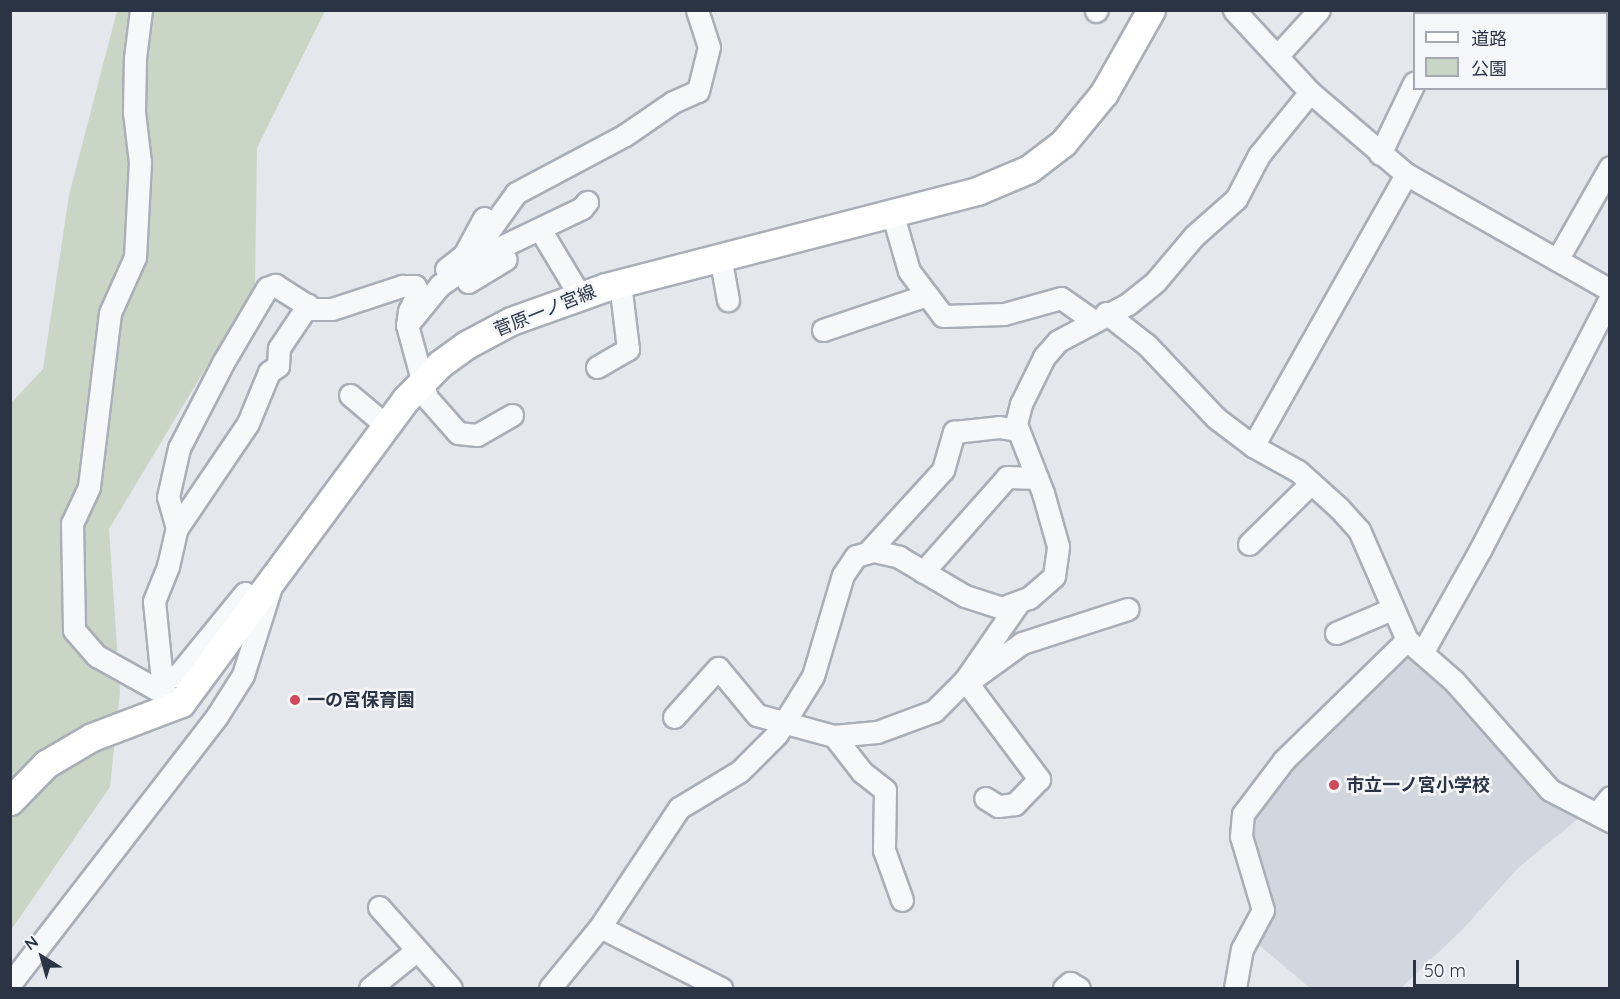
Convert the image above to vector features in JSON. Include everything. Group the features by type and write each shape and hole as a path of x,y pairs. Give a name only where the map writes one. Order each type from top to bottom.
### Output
{"main road":[{"name":"菅原一ノ宮線","path":"181,703 423,380 468,344 511,321 620,283 977,191 1029,169 1063,143 1104,93 1149,11"},
{"path":"10,801 46,764 92,737 181,703"}],"street":[{"path":"141,10 135,58 134,112 140,162 135,257 110,313 89,487 72,523 74,630 97,656 181,703"},
{"path":"482,256 488,232 516,193 626,135 674,102 698,91 709,47 697,10"},
{"path":"1234,10 1310,92 1380,154 1407,174 1610,290"},
{"path":"1277,56 1320,10"},
{"path":"1380,154 1413,85"},
{"path":"966,681 1017,605 1054,576 1058,561 1058,546 1036,478 1017,430 1020,404 1044,357 1058,341 1100,316 1128,304 1156,281 1194,237 1236,199 1258,154 1310,92"},
{"path":"1557,260 1610,167"},
{"path":"1253,446 1407,174"},
{"path":"506,183 464,255 418,292 409,311 407,331 427,398 458,433 477,435 512,415"},
{"path":"407,331 440,285 482,256 582,208 587,201"},
{"path":"892,212 909,271 943,316 1004,314 1061,297 1100,316 1147,345 1216,418 1253,446 1311,483 1359,530 1392,609 1414,646 1454,681 1550,790 1606,810"},
{"path":"544,236 580,296"},
{"path":"720,256 728,300"},
{"path":"407,331 447,295 506,259"},
{"path":"597,367 628,349 620,283"},
{"path":"177,528 168,497 179,448 230,351 267,288 275,285 313,309 332,309 402,286 415,286 418,292"},
{"path":"823,330 927,295"},
{"path":"1235,988 1242,949 1263,910 1241,836 1243,814 1284,760 1414,646 1480,550 1610,298"},
{"path":"256,602 245,593 177,676 168,677 161,671 154,601 177,528 248,423 269,372 278,366 279,348 308,305"},
{"path":"350,395 387,426"},
{"path":"550,988 600,927 679,808 740,771 784,724 813,676 843,575 856,556 869,551 943,470 954,432 999,427 1017,430"},
{"path":"923,572 1006,477 1036,478"},
{"path":"1249,544 1311,483"},
{"path":"869,551 899,557 987,605 1017,605"},
{"path":"10,984 231,696 243,675 273,581"},
{"path":"988,648 1022,643 1128,609"},
{"path":"1336,633 1392,609"},
{"path":"674,717 718,668 757,715 834,736 877,732 934,711 966,681 1022,643"},
{"path":"966,681 1039,779 1015,804 998,806 985,798"},
{"path":"834,736 862,772 885,790 884,850 902,900"},
{"path":"379,907 451,988"},
{"path":"600,927 721,988"},
{"path":"370,988 417,950"},
{"path":"1064,988 1070,983 1079,988"}],"shaded area":[{"path":"1415,652 1584,814 1518,868 1463,929 1401,988 1310,988 1253,940 1272,906 1248,834 1251,814 1289,762 1403,653"}],"green space":[{"path":"117,11 325,11 257,148 255,286 109,529 120,692 110,787 11,930 11,403 43,369 69,195"}],"place":[{"name":"一の宮保育園","path":"295,700"},
{"name":"市立一ノ宮小学校","path":"1334,785"}]}
